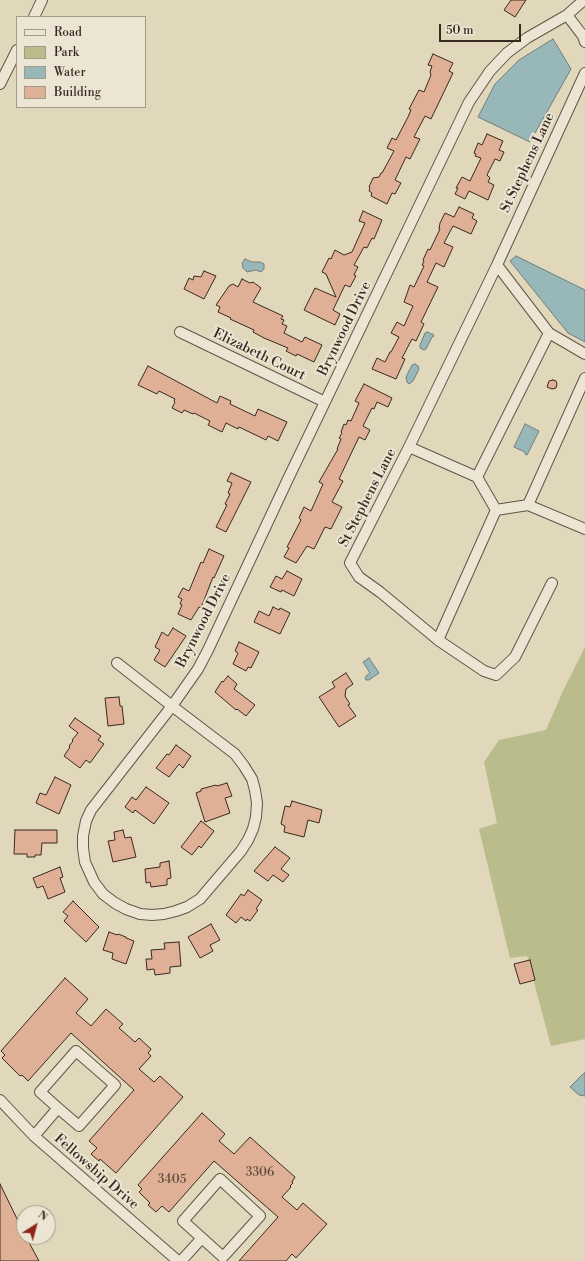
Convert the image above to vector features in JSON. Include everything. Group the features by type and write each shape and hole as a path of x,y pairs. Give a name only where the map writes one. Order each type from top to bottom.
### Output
{"street":[{"path":"34,16 42,0"},
{"name":"Brynwood Drive","path":"117,663 172,706 235,754 252,779 255,790 257,802 256,817 250,835 241,851 200,898 187,907 176,912 152,915 140,914 126,909 103,894 94,882 85,862 83,836 86,821 91,810 172,706 198,669 469,102 490,71 507,53 527,38 567,16 584,0"},
{"path":"567,16 583,36 585,42"},
{"path":"0,84 16,52"},
{"name":"St Stephens Lane","path":"552,583 515,657 496,675 484,672 438,640 380,592 359,577 350,563 409,447 497,265 585,73"},
{"path":"497,265 549,332 585,354"},
{"name":"Elizabeth Court","path":"180,332 325,402"},
{"path":"496,510 477,477 549,332"},
{"path":"528,505 585,378"},
{"name":"St Stephens Lane","path":"409,447 477,477"},
{"path":"496,510 528,505 585,529"},
{"path":"438,640 496,510"},
{"path":"76,1051 114,1085 79,1126 58,1108 40,1092 76,1051"},
{"name":"Fellowship Drive","path":"0,1100 34,1136 178,1261"},
{"path":"34,1136 58,1108"},
{"path":"220,1179 260,1216 223,1257 202,1238 183,1221 220,1179"},
{"path":"181,1261 202,1238"}],"green space":[{"path":"585,647 585,1039 551,1046 527,956 510,958 479,829 497,823 484,762 499,740 546,730"}],"water":[{"path":"553,39 571,69 530,142 478,117 495,84 519,60"},
{"path":"516,256 585,290 585,342 568,333 510,261"},
{"path":"245,259 264,264 264,269 261,272 256,270 247,272 243,268 242,263"},
{"path":"428,332 434,336 424,350 420,348 420,345 425,333"},
{"path":"415,364 419,369 413,381 409,384 406,377 412,365"},
{"path":"525,424 539,431 527,455 525,452 514,447"},
{"path":"369,658 379,673 369,680 366,680 366,676 370,673 363,662"},
{"path":"585,1072 585,1096 579,1095 570,1087"}],"building":[{"path":"511,0 526,0 515,17 504,10"},
{"path":"433,54 453,63 449,71 453,73 431,119 425,116 414,137 420,139 410,159 406,157 395,180 401,183 395,194 392,193 387,204 371,196 372,193 369,191 369,187 373,178 379,177 382,173 394,151 387,148 392,138 396,140 408,117 411,110 409,109 419,90 424,92 431,75 430,72 432,66 428,65"},
{"path":"487,134 503,141 499,150 504,152 500,161 495,159 487,175 490,178 488,182 494,185 488,200 469,191 465,199 455,194 458,188 456,188 462,177 470,181 481,158 475,156 476,154 474,153 478,143 482,145"},
{"path":"459,207 474,214 472,218 477,221 471,234 453,226 444,243 453,247 444,267 436,263 427,282 438,287 421,322 424,324 416,341 412,339 402,358 405,359 396,379 372,369 377,358 385,362 399,337 391,333 397,322 404,326 413,306 404,302 410,285 414,287 424,266 422,265 423,260 428,249 430,250 440,229 440,223 445,213 454,217"},
{"path":"363,211 382,220 374,239 372,238 367,248 364,247 354,265 358,267 354,275 356,276 350,287 345,285 333,310 340,314 335,325 304,310 315,288 336,297 326,274 322,272 335,250 344,255 352,252 365,223 359,221"},
{"path":"204,271 216,276 204,299 184,289 189,278 193,280 194,276 201,277"},
{"path":"242,279 250,283 253,282 261,288 253,302 283,316 281,319 284,320 282,324 287,326 284,333 302,342 305,337 322,345 314,362 297,354 296,356 286,351 288,348 264,338 253,332 254,330 218,312 220,307 216,305 229,286 233,284 238,287"},
{"path":"148,366 217,403 220,396 231,401 230,404 255,416 258,409 287,422 278,441 268,436 266,440 239,427 238,429 226,423 222,432 208,425 210,421 194,413 193,414 184,410 182,413 172,408 175,399 159,391 157,394 138,385"},
{"path":"549,381 556,381 556,388 552,389 547,387"},
{"path":"364,384 392,398 388,407 377,402 374,409 372,408 363,426 370,430 365,440 359,437 339,479 343,481 332,502 342,507 331,529 325,527 314,549 307,546 296,563 284,557 289,548 287,547 301,520 299,518 304,507 311,511 323,484 319,482 338,449 341,439 339,438 344,424 346,425 348,420 351,421 359,403 355,401"},
{"path":"231,473 251,482 226,532 216,527 227,505 225,504 230,494 228,493 232,483 227,481"},
{"path":"209,549 224,556 214,578 213,577 201,608 199,607 191,620 178,614 182,605 180,604 182,599 178,597 183,588 189,591 201,562 203,563"},
{"path":"287,571 302,579 294,596 282,590 281,592 270,587 276,576 282,579"},
{"path":"273,607 279,610 280,608 290,613 280,634 254,622 259,611 269,616"},
{"path":"173,628 186,636 165,667 154,660 160,650 155,647 162,632 168,636"},
{"path":"239,642 259,652 251,668 248,667 246,671 233,664 238,653 235,651"},
{"path":"346,673 353,684 346,689 345,696 350,704 348,705 356,716 339,727 319,697 335,687 332,682"},
{"path":"228,676 237,684 234,689 255,705 246,716 237,709 236,710 215,692 222,681 223,682"},
{"path":"119,697 120,706 122,706 124,724 108,726 105,698"},
{"path":"75,718 101,736 98,740 104,744 90,763 86,760 80,768 64,756 73,741 72,740 78,733 69,726"},
{"path":"176,745 191,756 183,768 179,764 169,777 156,768 167,754 169,755"},
{"path":"55,777 71,785 59,814 36,803 40,793 46,795"},
{"path":"227,783 232,796 225,798 230,813 205,822 196,793 201,791 201,789"},
{"path":"146,787 169,803 154,824 135,810 133,813 125,807 132,797 136,800"},
{"path":"292,801 322,810 319,823 308,820 304,837 284,832 285,826 281,824 285,806 290,807"},
{"path":"201,821 214,831 201,848 199,846 192,855 181,847"},
{"path":"15,830 57,830 57,843 42,843 41,855 35,855 35,857 27,857 27,854 14,854"},
{"path":"123,830 125,838 131,837 136,857 113,862 108,841 115,840 114,832"},
{"path":"275,847 290,858 281,869 289,875 283,882 273,875 268,881 254,871"},
{"path":"169,861 171,878 167,879 167,885 151,887 150,882 146,883 145,869 160,867 160,863"},
{"path":"60,867 63,877 60,878 65,892 48,899 43,886 37,888 33,878"},
{"path":"248,890 262,900 256,909 258,910 250,921 247,919 246,921 241,917 236,923 226,915 241,894 244,896"},
{"path":"73,901 99,927 86,942 64,921 68,916 63,912"},
{"path":"211,924 220,940 210,945 213,951 200,958 188,937"},
{"path":"109,932 134,941 126,964 112,959 113,953 103,950"},
{"path":"179,942 181,966 170,967 170,973 155,975 154,969 147,970 146,959 152,959 151,950 165,949 164,943"},
{"path":"530,960 535,980 520,984 514,964"},
{"path":"65,978 88,999 76,1013 91,1026 106,1009 123,1024 119,1028 135,1042 139,1038 151,1049 148,1053 151,1056 139,1069 154,1082 160,1076 183,1097 116,1173 100,1159 99,1161 91,1154 97,1148 89,1141 134,1090 71,1033 28,1081 22,1075 20,1076 2,1058 5,1055 1,1051"},
{"path":"202,1113 225,1134 219,1141 234,1154 250,1137 295,1177 290,1186 291,1187 282,1197 297,1210 303,1203 327,1224 296,1258 292,1254 286,1261 239,1261 278,1217 214,1161 169,1212 162,1206 156,1212 148,1205 150,1203 139,1192 142,1189 138,1185"},
{"path":"0,1184 16,1217 16,1245 30,1245 39,1261 0,1261"}]}
